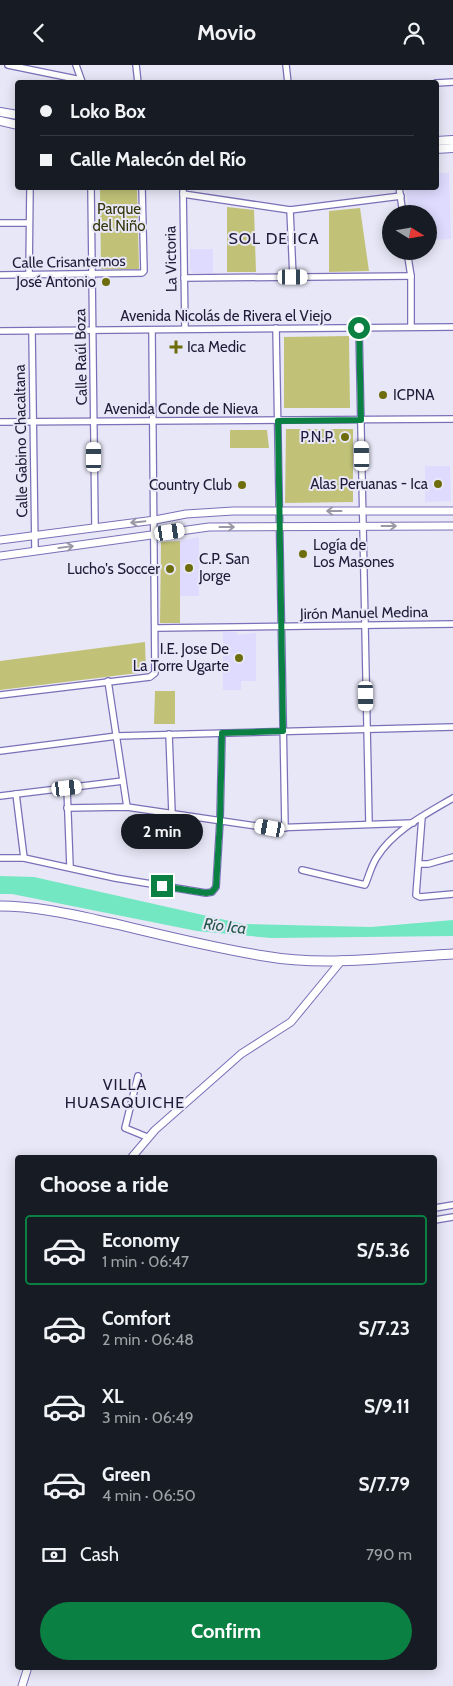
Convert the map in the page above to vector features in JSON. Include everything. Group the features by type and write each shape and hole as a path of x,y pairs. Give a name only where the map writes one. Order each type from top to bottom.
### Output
{"main road":[{"path":"0,112 15,114"},
{"path":"0,121 15,124"},
{"path":"439,141 453,140"},
{"path":"439,149 453,147"},
{"path":"0,907 27,907 62,913 266,957 307,961 453,954"}],"street":[{"path":"8,65 78,80"},
{"path":"76,65 82,80"},
{"path":"136,65 138,80"},
{"path":"286,65 288,80"},
{"path":"439,83 453,82"},
{"path":"29,275 30,190"},
{"name":"Calle Raúl Boza","path":"91,190 95,526"},
{"name":"Calle Crisantemos","path":"0,275 142,273 144,271 142,190"},
{"path":"399,190 401,205"},
{"path":"183,191 290,210 400,197"},
{"name":"La Victoria","path":"183,191 185,329"},
{"path":"290,210 293,277"},
{"path":"0,223 29,223"},
{"path":"408,260 411,277 411,327"},
{"path":"184,278 411,277"},
{"name":"Avenida Nicolás de Rivera el Viejo","path":"0,331 453,327"},
{"path":"276,328 285,828"},
{"path":"359,328 369,824"},
{"path":"0,695 150,677 157,669 152,330"},
{"name":"Calle Gabino Chacaltana","path":"32,331 35,551"},
{"name":"Avenida Conde de Nieva","path":"0,422 453,419"},
{"path":"0,540 95,526 155,520 186,514 279,511 453,511"},
{"path":"0,556 209,527 453,526"},
{"name":"Jirón Manuel Medina","path":"156,628 453,624"},
{"path":"108,681 127,807"},
{"path":"0,751 116,736 283,731 367,731 453,727"},
{"path":"0,858 24,858 115,878 206,893 212,892 216,887 222,733"},
{"path":"170,734 172,813"},
{"path":"0,796 123,781"},
{"path":"67,788 70,867"},
{"path":"16,795 24,858"},
{"path":"302,870 359,885 366,884 377,857 389,842 413,823 453,798"},
{"path":"67,808 127,807 270,828 413,823"},
{"path":"422,817 417,896 453,895"},
{"path":"419,864 428,864 453,857"},
{"path":"134,1155 147,1137 235,1059 291,1022 342,960"},
{"path":"138,1076 125,1128 147,1137"},
{"path":"437,1208 453,1205"},
{"path":"437,1220 453,1217"},
{"path":"22,1686 27,1670"}],"shaded area":[{"path":"439,173 449,173 451,239 438,240 438,205 408,205 405,190 439,190"},
{"path":"190,249 213,249 213,273 193,273 190,270"},
{"name":"Alas Peruanas - Ica","path":"425,466 450,466 451,501 425,502"},
{"name":"C.P. San Jorge","path":"199,537 199,596 180,596 180,541"},
{"name":"I.E. Jose De La Torre Ugarte","path":"223,632 236,632 238,635 256,633 256,681 241,681 241,690 223,690"}],"green space":[{"name":"Parque del Niño","path":"100,190 137,190 139,269 101,269"},
{"path":"227,207 254,210 256,272 227,272"},
{"path":"360,208 369,271 329,272 329,211"},
{"path":"349,336 350,408 284,408 284,337"},
{"path":"286,429 353,429 353,502 285,503"},
{"path":"230,430 267,430 269,448 230,448"},
{"name":"Lucho's Soccer","path":"180,541 180,623 160,623 161,542"},
{"path":"145,642 146,672 0,690 0,661"},
{"path":"155,691 175,691 175,724 154,724"}],"water":[{"name":"Río Ica","path":"0,876 34,877 243,924 371,927 453,920 453,936 271,938 197,931 12,894 0,894"}],"place":[{"name":"José Antonio","path":"106,282"},
{"name":"Ica Medic","path":"176,347"},
{"name":"ICPNA","path":"383,395"},
{"name":"P.N.P.","path":"345,437"},
{"name":"Alas Peruanas - Ica","path":"438,484"},
{"name":"Country Club","path":"242,485"},
{"name":"Logía de Los Masones","path":"303,554"},
{"name":"C.P. San Jorge","path":"189,568"},
{"name":"Lucho's Soccer","path":"170,569"},
{"name":"I.E. Jose De La Torre Ugarte","path":"239,658"}],"district":[{"name":"SOL DE ICA","path":"274,238"},
{"name":"VILLA HUASAQUICHE","path":"125,1093"}],"route":[{"path":"162,886 206,893 212,892 216,887 222,733 283,731 278,421 361,420 359,328"}]}
